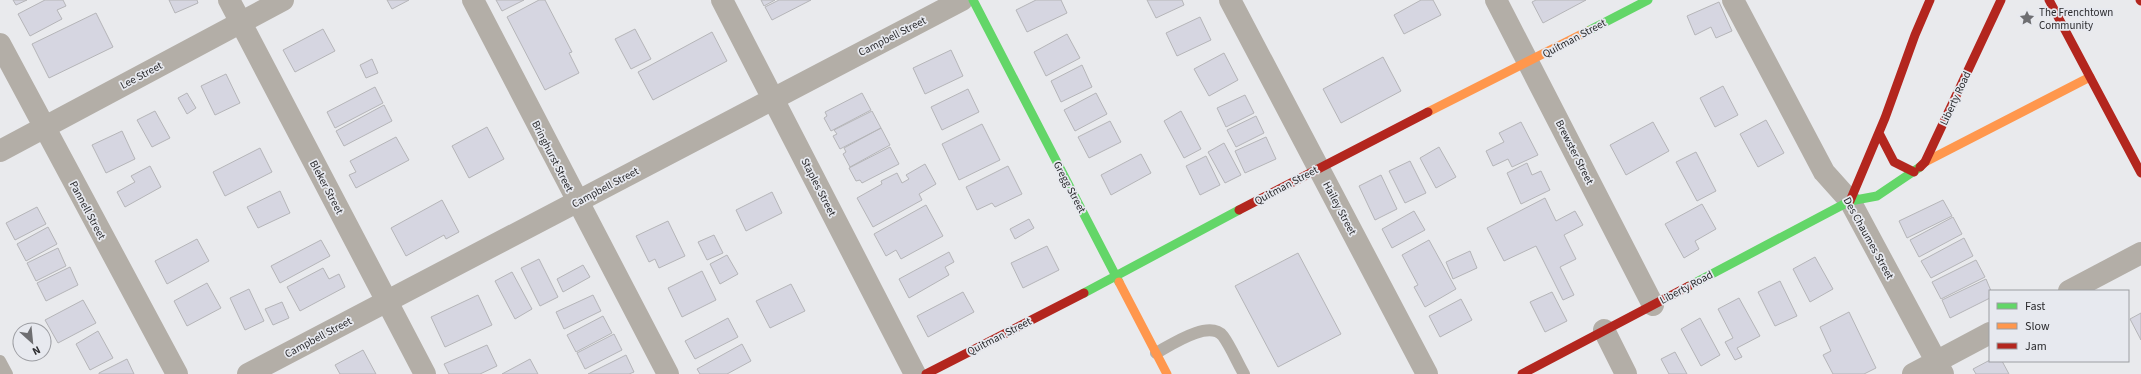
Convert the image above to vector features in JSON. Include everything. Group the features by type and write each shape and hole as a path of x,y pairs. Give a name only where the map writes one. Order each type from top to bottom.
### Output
{"main road":[{"name":"Gregg Street","path":"973,0 1167,374"},
{"name":"Quitman Street","path":"926,374 1117,276 1318,168 1648,0"},
{"path":"1850,201 1879,133 1930,0"},
{"name":"Liberty Road","path":"1522,374 1850,201 1877,196 1914,172 1925,162 2001,0"},
{"path":"2049,0 2141,173"},
{"path":"2057,14 2058,0"},
{"path":"1925,162 2090,77"},
{"path":"1879,133 1894,162 1914,172"}],"street":[{"name":"Bleker Street","path":"229,0 425,374"},
{"name":"Lee Street","path":"0,151 283,0"},
{"name":"Bringhurst Street","path":"474,0 577,202 668,374"},
{"name":"Staples Street","path":"722,0 774,98 915,374"},
{"name":"Campbell Street","path":"248,374 962,0"},
{"name":"Hailey Street","path":"1230,0 1427,374"},
{"name":"Brewster Street","path":"1496,0 1653,305"},
{"name":"Des Chaumes Street","path":"1733,0 1824,172 1850,201 1939,368"},
{"name":"Pannell Street","path":"0,44 177,374"},
{"path":"2071,290 2141,253"},
{"path":"1604,330 1626,374"},
{"path":"1913,374 1939,368 1989,334"}],"lane":[{"path":"1156,353 1200,331 1208,329 1217,331 1223,336 1244,374"},
{"path":"0,361 7,374"}],"building":[{"path":"13,0 27,0 16,5"},
{"path":"45,0 63,0 66,6 57,10 62,19 30,36 18,14"},
{"path":"169,0 197,0 198,3 175,13"},
{"path":"387,0 409,0 392,9"},
{"path":"496,0 524,0 502,11"},
{"path":"539,0 545,0 572,52 569,53 579,73 545,90 507,17"},
{"path":"761,0 775,0 764,6"},
{"path":"779,0 811,0 772,20 765,7"},
{"path":"1036,0 1061,0 1067,13 1027,32 1016,10"},
{"path":"1147,0 1182,0 1184,5 1156,18"},
{"path":"1421,0 1433,0 1441,15 1404,34 1394,15"},
{"path":"1536,0 1586,0 1543,23 1532,2"},
{"path":"1719,2 1732,31 1716,38 1711,27 1695,35 1687,16"},
{"path":"96,13 113,47 49,78 32,44"},
{"path":"1200,17 1211,40 1177,56 1166,33"},
{"path":"323,29 335,51 295,72 283,50"},
{"path":"635,29 651,59 631,69 615,39"},
{"path":"712,32 727,61 653,100 638,72"},
{"path":"1067,34 1080,58 1046,76 1034,52"},
{"path":"951,50 963,76 925,94 913,68"},
{"path":"1224,53 1238,80 1209,96 1194,69"},
{"path":"1383,57 1401,91 1341,123 1323,89"},
{"path":"372,59 378,73 366,78 360,65"},
{"path":"1082,65 1092,87 1061,102 1051,81"},
{"path":"226,74 240,103 215,115 201,86"},
{"path":"1723,86 1738,115 1715,127 1700,98"},
{"path":"375,87 383,103 335,128 327,112"},
{"path":"968,89 979,112 942,130 931,107"},
{"path":"187,93 196,108 187,114 178,98"},
{"path":"862,93 871,110 831,131 824,118 827,116 825,112"},
{"path":"1096,93 1107,114 1075,131 1064,110"},
{"path":"1245,95 1254,113 1226,127 1217,108"},
{"path":"384,105 392,121 344,146 336,131"},
{"path":"155,111 170,138 152,147 137,120"},
{"path":"872,111 881,128 840,149 833,136 837,134 834,130"},
{"path":"1181,111 1201,149 1184,158 1164,121"},
{"path":"1256,116 1264,133 1236,147 1227,130"},
{"path":"1766,120 1784,153 1758,167 1740,134"},
{"path":"1110,121 1121,142 1089,158 1078,137"},
{"path":"1521,122 1538,155 1512,167 1508,159 1493,166 1486,151 1504,142 1499,133"},
{"path":"1653,122 1669,151 1626,175 1610,145"},
{"path":"982,124 1000,160 959,180 942,144"},
{"path":"487,127 504,159 469,178 452,146"},
{"path":"881,128 890,145 850,167 843,154 846,152 844,148"},
{"path":"122,131 135,159 106,173 92,145"},
{"path":"396,137 409,160 356,188 349,175 356,172 350,161"},
{"path":"1266,137 1276,159 1245,173 1235,151"},
{"path":"1224,143 1241,175 1225,183 1208,152"},
{"path":"890,147 899,164 862,183 860,180 856,181 849,168"},
{"path":"1439,147 1456,177 1436,188 1420,158"},
{"path":"260,148 272,172 225,196 213,172"},
{"path":"1696,152 1716,191 1697,201 1676,162"},
{"path":"1141,154 1151,173 1111,195 1101,175"},
{"path":"1206,156 1220,185 1200,195 1186,166"},
{"path":"1410,161 1426,193 1405,203 1389,171"},
{"path":"1527,163 1532,175 1541,171 1550,190 1521,204 1507,173"},
{"path":"925,164 936,184 919,194 922,200 873,227 857,198 882,184 881,181 897,173 902,183 909,179 906,175"},
{"path":"150,166 161,187 125,207 117,192 135,182 131,176"},
{"path":"1008,166 1022,194 995,207 992,203 977,210 966,187"},
{"path":"1381,175 1397,209 1375,220 1359,186"},
{"path":"280,191 290,213 258,228 247,207"},
{"path":"772,192 782,213 746,231 736,210"},
{"path":"1545,198 1556,221 1575,211 1583,225 1564,235 1576,259 1560,267 1574,295 1563,300 1536,246 1504,261 1487,228"},
{"path":"442,200 459,232 446,239 444,235 406,256 391,228"},
{"path":"1943,200 1952,216 1907,238 1899,221"},
{"path":"1702,204 1716,229 1695,241 1699,249 1684,258 1665,224"},
{"path":"926,205 943,236 901,259 896,250 886,256 874,234"},
{"path":"37,207 46,224 15,240 6,223"},
{"path":"1414,211 1425,230 1392,248 1382,229"},
{"path":"1953,217 1962,234 1919,257 1910,240"},
{"path":"1029,219 1034,228 1015,239 1010,229"},
{"path":"668,221 685,256 659,268 655,259 649,262 636,236"},
{"path":"48,227 57,244 26,261 17,244"},
{"path":"714,235 723,253 707,260 698,242"},
{"path":"1964,238 1973,256 1931,278 1921,261"},
{"path":"197,239 209,261 167,284 155,261"},
{"path":"321,240 330,256 280,283 271,266"},
{"path":"1429,240 1456,289 1425,307 1414,287 1418,285 1402,255"},
{"path":"1047,246 1059,270 1023,288 1011,263"},
{"path":"58,248 66,266 36,281 27,263"},
{"path":"1470,251 1477,268 1453,279 1446,262"},
{"path":"949,252 954,262 945,267 949,275 909,298 899,279"},
{"path":"1298,253 1341,334 1278,367 1235,286"},
{"path":"727,255 738,274 720,284 710,264"},
{"path":"1815,257 1833,289 1810,302 1793,269"},
{"path":"539,259 558,297 540,306 521,268"},
{"path":"1976,260 1985,277 1941,299 1932,282"},
{"path":"583,265 590,277 563,292 557,279"},
{"path":"70,267 78,285 46,301 37,283"},
{"path":"323,268 329,279 339,274 345,287 300,311 287,287"},
{"path":"702,271 716,300 682,317 668,288"},
{"path":"512,272 532,309 515,319 495,281"},
{"path":"1986,279 1991,290 1989,290 1989,298 1950,318 1942,300"},
{"path":"1780,281 1797,316 1775,326 1758,292"},
{"path":"207,283 221,308 187,326 174,301"},
{"path":"791,284 805,311 770,328 756,301"},
{"path":"249,289 264,321 245,330 230,298"},
{"path":"963,292 974,312 928,337 917,316"},
{"path":"1552,292 1567,321 1545,332 1530,302"},
{"path":"478,295 492,325 445,347 431,317"},
{"path":"593,295 601,311 564,329 556,312"},
{"path":"1739,298 1760,336 1737,348 1742,357 1735,360 1725,342 1733,338 1718,309"},
{"path":"1461,299 1472,320 1440,337 1429,316"},
{"path":"83,300 96,323 58,343 52,332 52,322 46,322 45,320"},
{"path":"282,302 289,318 273,325 265,309"},
{"path":"1849,312 1876,368 1864,374 1833,374 1823,355 1831,351 1820,327"},
{"path":"2141,313 2141,340 2130,319"},
{"path":"603,316 612,333 576,352 567,335"},
{"path":"728,318 738,337 695,359 685,341"},
{"path":"1700,318 1720,355 1701,366 1681,329"},
{"path":"98,331 113,358 90,370 76,344"},
{"path":"614,334 622,350 585,369 577,353"},
{"path":"742,344 751,361 727,374 700,374 697,369"},
{"path":"487,345 497,366 480,374 449,374 444,364"},
{"path":"363,350 376,374 340,374 335,365"},
{"path":"1675,352 1687,374 1669,374 1661,359"},
{"path":"626,355 634,372 629,374 588,374"},
{"path":"127,359 134,374 99,374 99,373"},
{"path":"530,359 538,374 502,374"},
{"path":"1989,361 1989,362 2003,362 2009,374 1976,374 1973,369"}],"traffic: fast":[{"path":"973,0 1119,282"},
{"path":"1588,31 1648,0"},
{"path":"1689,286 1850,201 1877,196 1920,167"},
{"path":"1084,293 1239,210"}],"traffic: slow":[{"path":"1428,112 1588,31"},
{"path":"1925,162 2090,77"},
{"path":"1119,282 1167,374"}],"traffic: jam":[{"path":"1850,201 1885,118 1915,35 1930,0"},
{"path":"1920,167 1925,162 2001,0"},
{"path":"2049,0 2141,173"},
{"path":"1239,210 1428,112"},
{"path":"1879,133 1894,162 1914,172"},
{"path":"1522,374 1689,286"},
{"path":"926,374 1084,293"}],"place":[{"name":"The Frenchtown Community","path":"2027,18"}]}
